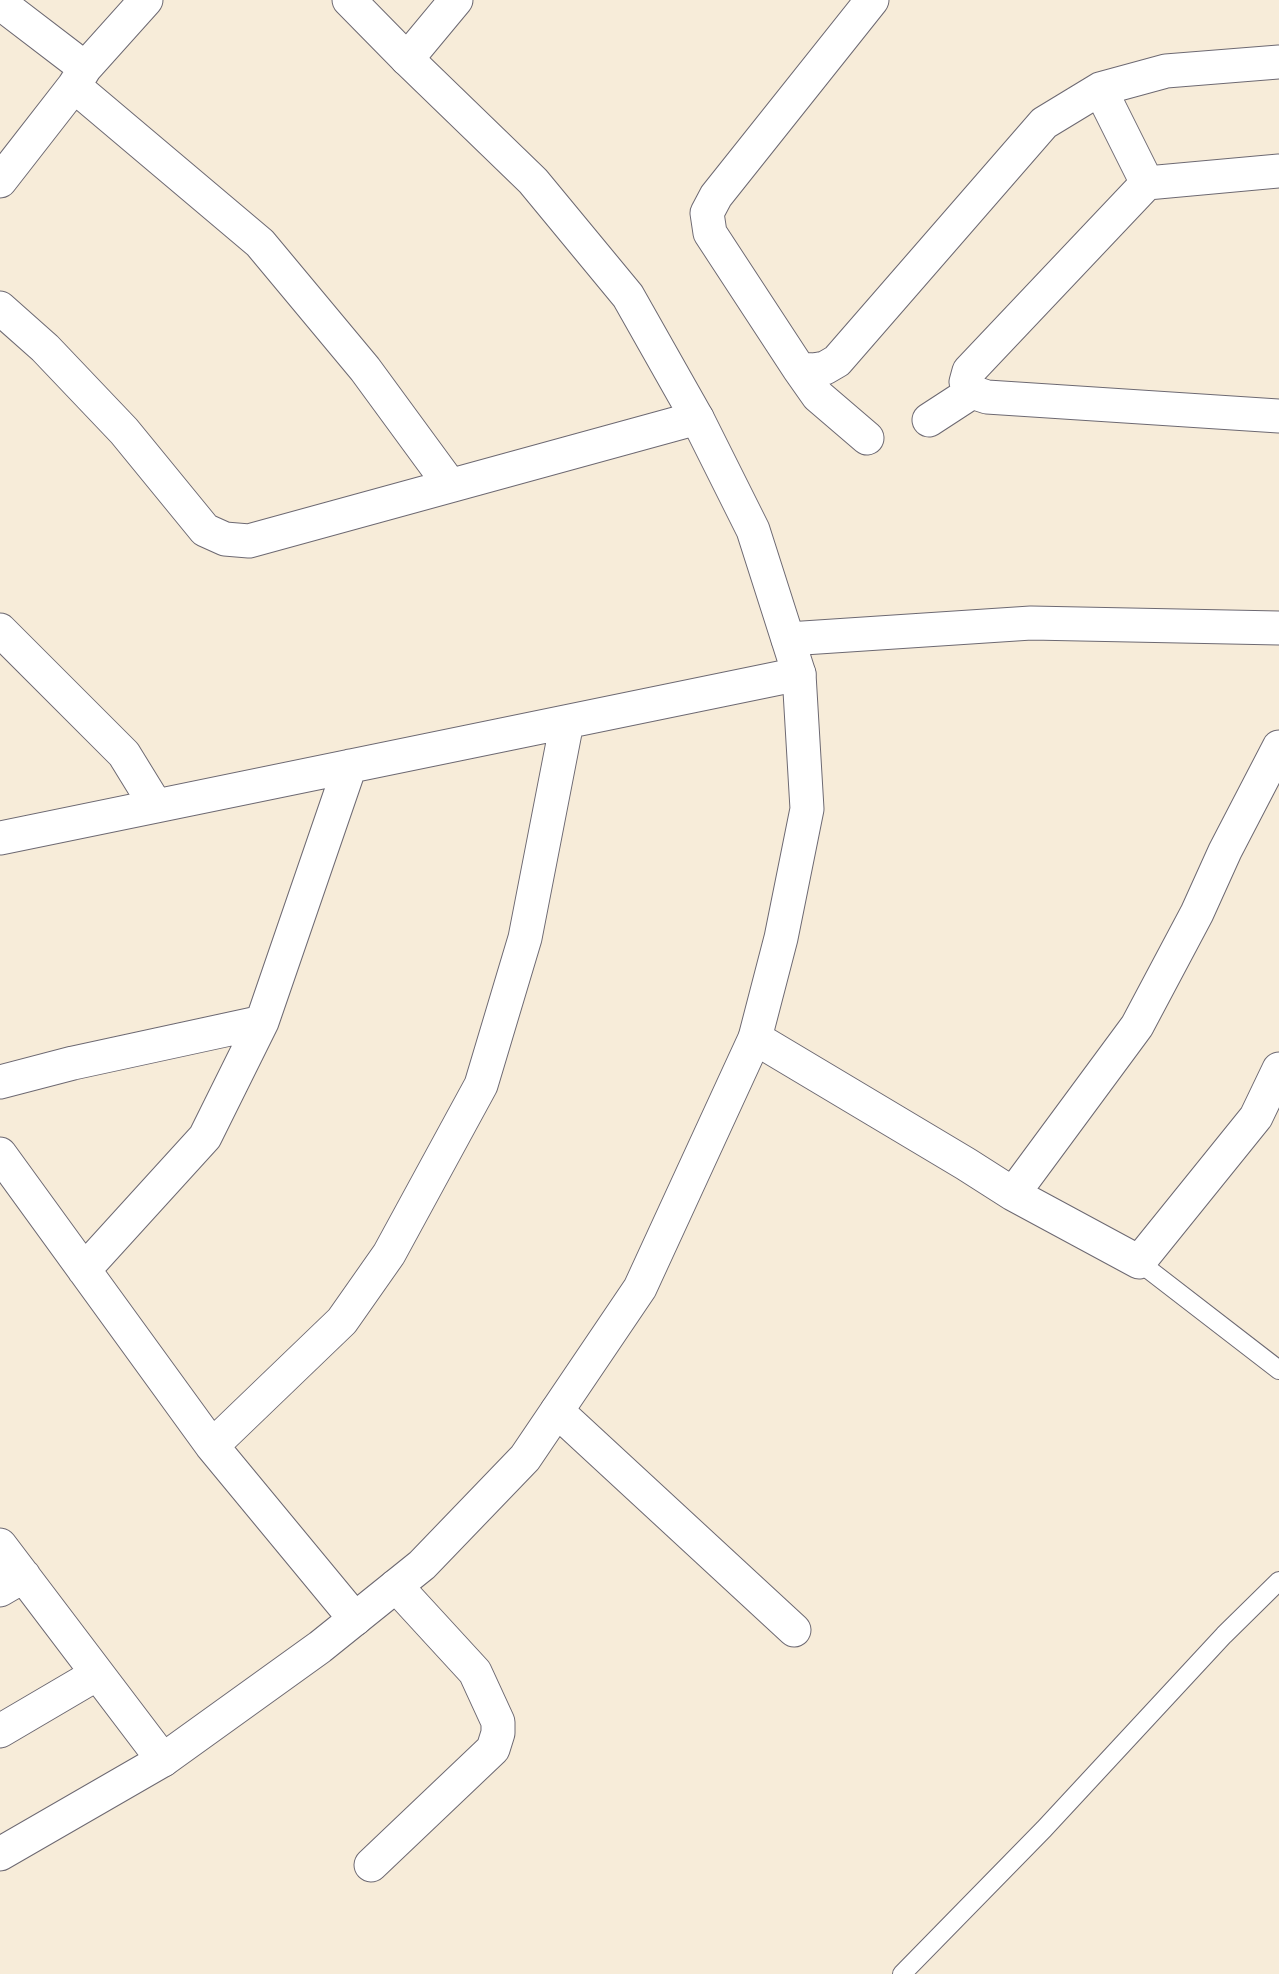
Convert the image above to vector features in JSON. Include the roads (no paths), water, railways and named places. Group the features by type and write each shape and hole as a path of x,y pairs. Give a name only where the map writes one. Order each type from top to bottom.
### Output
{"street":[{"path":"0,181 79,77 146,0"},
{"path":"0,1854 163,1760 320,1647 422,1564 525,1458 640,1288 755,1038 781,938 807,809 799,674 753,530 697,417 628,296 533,181 349,0"},
{"path":"407,59 456,0"},
{"path":"867,438 818,396 710,233 707,213 716,196 872,0"},
{"path":"0,3 260,243 365,369 450,485"},
{"path":"799,369 825,368 837,361 1044,123 1100,89 1166,71 1279,62"},
{"path":"1100,89 1147,183"},
{"path":"1279,171 1147,183 969,371 966,382 972,392 987,397 1279,416"},
{"path":"0,308 45,348 124,430 205,530 225,539 249,541 697,417"},
{"path":"929,420 972,392"},
{"path":"788,639 1031,623 1279,628"},
{"path":"0,630 124,754 156,806"},
{"path":"0,837 799,674"},
{"path":"212,1446 342,1321 389,1254 481,1085 525,938 567,722"},
{"path":"1012,1194 1137,1026 1197,913 1225,851 1279,747"},
{"path":"84,1270 205,1137 262,1022 350,766"},
{"path":"0,1082 73,1063 262,1022"},
{"path":"755,1038 1012,1194 1139,1262 1256,1117 1279,1070"},
{"path":"0,1154 212,1446 355,1619"},
{"path":"557,1411 794,1630"},
{"path":"0,1545 12,1583 97,1674 163,1760"},
{"path":"371,1865 493,1749 498,1733 498,1722 475,1672 396,1586"},
{"path":"0,1731 97,1674"}],"lane":[{"path":"1139,1262 1279,1370"},
{"path":"902,1974 1044,1829 1224,1635 1279,1581"}]}
